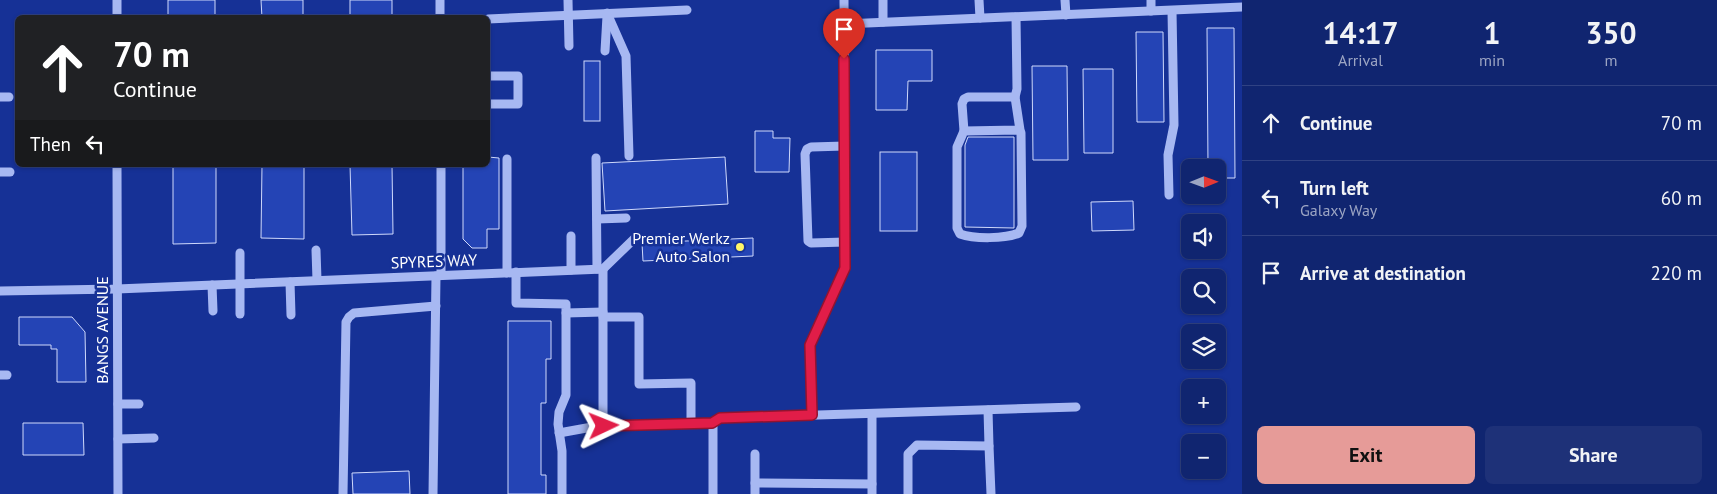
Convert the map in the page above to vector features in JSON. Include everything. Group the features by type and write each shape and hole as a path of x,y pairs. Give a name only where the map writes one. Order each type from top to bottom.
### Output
{"street":[{"path":"116,0 117,15"},
{"path":"440,0 440,15"},
{"path":"568,0 569,46"},
{"path":"812,415 810,345 845,268 844,0"},
{"path":"882,0 883,22"},
{"path":"979,0 980,18"},
{"path":"1065,0 1066,15"},
{"path":"1151,0 1152,11"},
{"path":"844,24 1152,11 1239,5"},
{"path":"490,19 687,10"},
{"path":"1169,195 1168,155 1174,125 1172,10"},
{"path":"605,52 607,13"},
{"path":"607,13 626,56 629,156"},
{"path":"1015,97 968,98 964,99 962,104 964,131 957,147 957,228 960,234 968,237 1011,236 1019,233 1022,226 1020,130 1015,97 1018,89 1016,17"},
{"path":"490,76 518,76 518,104 490,104"},
{"path":"964,131 1020,130"},
{"path":"845,146 811,147 805,154 808,241 812,243 845,242"},
{"path":"596,158 597,219 603,315 604,426"},
{"path":"506,159 511,273 516,303 566,304 566,395 559,412 558,424 562,451 562,494"},
{"name":"BANGS AVENUE","path":"117,167 118,494"},
{"path":"433,494 436,306 439,275 441,167"},
{"path":"597,219 626,218"},
{"path":"571,236 571,270"},
{"path":"600,269 634,239"},
{"path":"316,250 317,280"},
{"path":"240,253 240,314"},
{"name":"SPYRES WAY","path":"0,291 117,289 600,269"},
{"path":"290,282 291,315"},
{"path":"212,285 213,311"},
{"path":"343,494 346,322 354,313 436,306"},
{"path":"566,313 639,317 640,384 691,383 691,423"},
{"path":"118,404 139,404"},
{"path":"559,433 604,426 712,423 720,418 1076,407"},
{"path":"988,410 990,494"},
{"path":"872,414 872,494"},
{"path":"712,423 713,494"},
{"path":"118,438 154,438"},
{"path":"908,494 908,454 916,445 989,446"},
{"path":"755,454 755,494"},
{"path":"755,483 872,484"}],"building":[{"path":"168,0 215,0 215,15 168,15"},
{"path":"261,0 303,0 303,15 262,15"},
{"path":"350,0 392,0 392,15 350,15"},
{"path":"1207,28 1234,28 1235,178 1226,178 1226,159 1208,159"},
{"path":"1136,32 1163,32 1164,122 1137,122"},
{"path":"876,50 932,50 932,81 908,81 907,110 876,110"},
{"path":"584,61 600,61 600,121 584,121"},
{"path":"1032,66 1067,66 1068,160 1033,160"},
{"path":"1083,69 1113,69 1113,153 1084,153"},
{"path":"755,131 773,131 773,138 790,138 789,172 755,172"},
{"path":"968,137 1014,137 1014,228 965,227 965,145"},
{"path":"880,152 917,152 917,231 880,231"},
{"path":"490,157 499,158 499,229 487,229 487,248 472,248 463,239 463,167 490,167"},
{"path":"725,157 728,204 605,211 602,163"},
{"path":"173,167 216,167 216,243 173,244"},
{"path":"262,167 304,167 304,239 261,238"},
{"path":"350,167 392,167 393,234 352,235"},
{"path":"1133,201 1134,230 1092,231 1091,202"},
{"path":"753,238 753,256 643,261 642,243"},
{"path":"19,317 72,317 85,332 86,382 57,382 57,349 51,349 51,345 19,345"},
{"path":"508,321 551,321 551,359 546,359 546,403 541,403 541,475 546,475 546,494 508,494"},
{"path":"23,423 83,423 84,455 23,455"},
{"path":"409,471 410,494 353,494 352,473"}],"place":[{"name":"Premier Werkz Auto Salon","path":"740,247"}],"route":[{"path":"604,426 712,423 720,418 812,415 810,345 845,268 844,59"}]}
